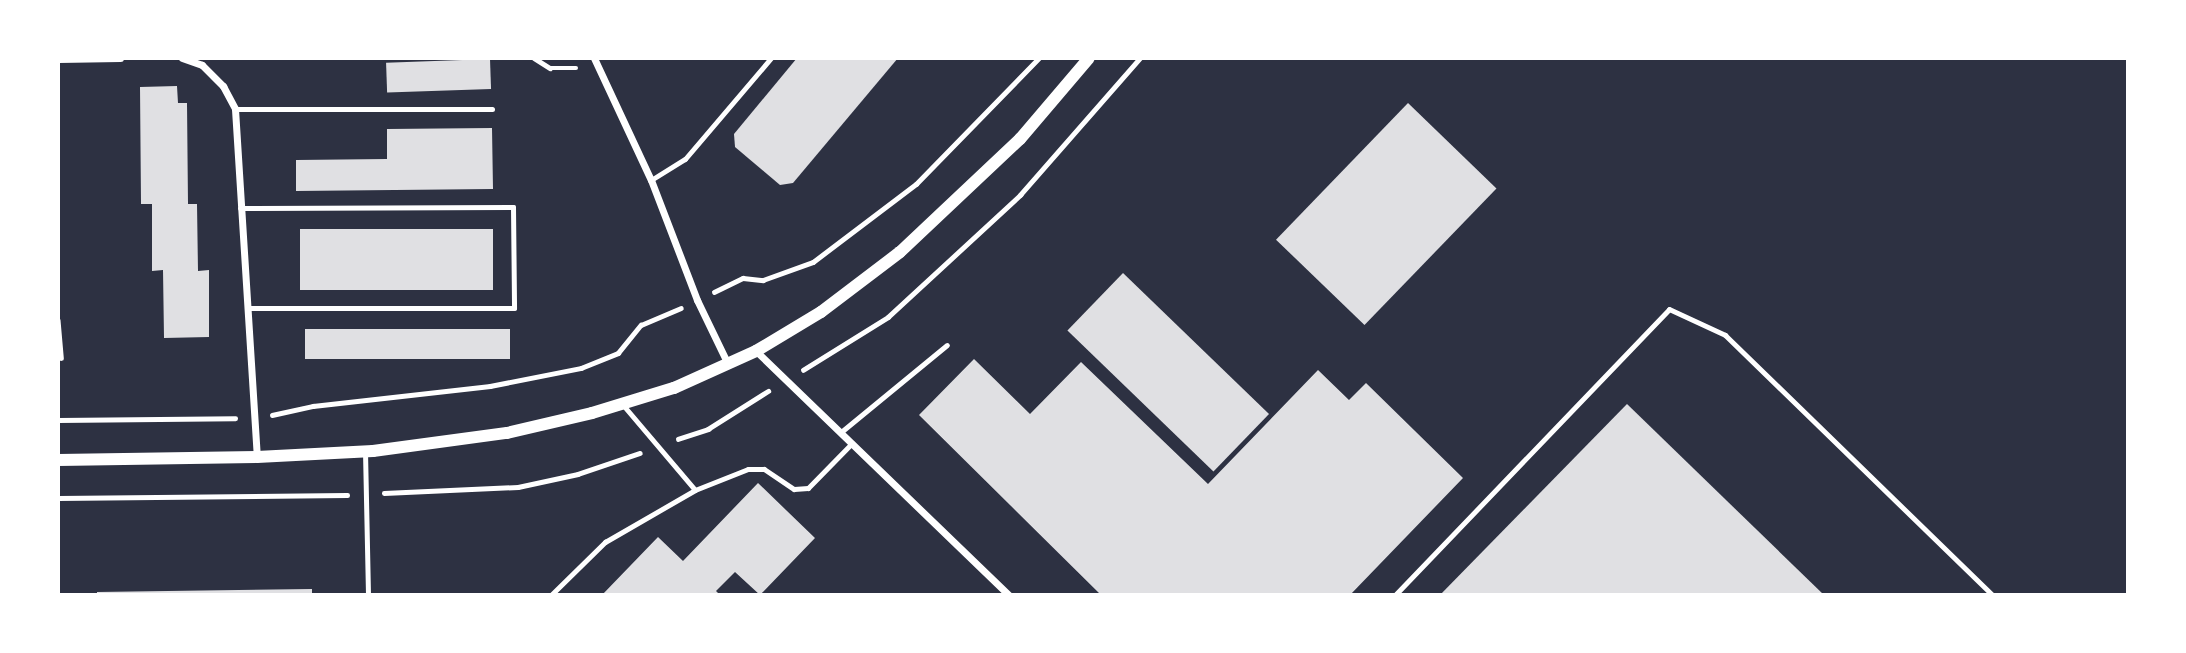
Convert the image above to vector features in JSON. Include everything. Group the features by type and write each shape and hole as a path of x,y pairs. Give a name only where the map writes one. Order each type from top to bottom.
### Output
{"street":[{"path":"58,59 120,58"},
{"path":"182,58 202,65 223,86 235,109 257,457"},
{"path":"594,58 651,180 697,300 728,364"},
{"path":"58,460 257,457 365,451 507,433 674,388 756,351 821,312 900,252 1020,139 1089,58"},
{"path":"756,351 1009,595"}],"lane":[{"path":"759,58 766,64"},
{"path":"651,180 685,159 771,58"},
{"path":"235,109 492,109"},
{"path":"240,208 513,208 514,309 247,308"},
{"path":"1395,595 1669,309 1725,335 1992,595"},
{"path":"841,432 947,345"},
{"path":"622,404 695,490"},
{"path":"551,595 605,542 695,490 748,469 764,469 794,489 808,488 852,443"},
{"path":"365,451 368,595"}],"path":[{"path":"534,58 550,68 599,68"},
{"path":"58,420 254,417 313,406 490,386 581,368 618,353 641,325 743,278 763,279 813,262 916,184 1039,58"},
{"path":"58,320 61,358"}],"building":[{"path":"797,58 898,58 793,183 780,185 735,147 734,134"},
{"path":"490,59 491,89 387,93 386,63"},
{"path":"177,86 178,103 187,103 188,204 197,204 198,271 209,270 209,337 164,338 163,270 152,271 152,204 141,204 140,87"},
{"path":"1408,103 1496,188 1364,325 1276,240"},
{"path":"492,128 493,189 296,191 296,160 387,159 387,129"},
{"path":"300,229 493,229 493,290 300,290"},
{"path":"1123,273 1269,414 1213,472 1067,331"},
{"path":"305,329 510,329 510,359 305,359"},
{"path":"974,359 1030,414 1081,362 1208,484 1318,370 1349,400 1366,383 1463,478 1350,595 1101,595 919,415"},
{"path":"1627,404 1824,595 1440,595"},
{"path":"758,483 815,538 760,595 735,572 716,591 720,595 602,595 658,537 683,561"},
{"path":"312,589 312,595 97,595 97,592"}]}
